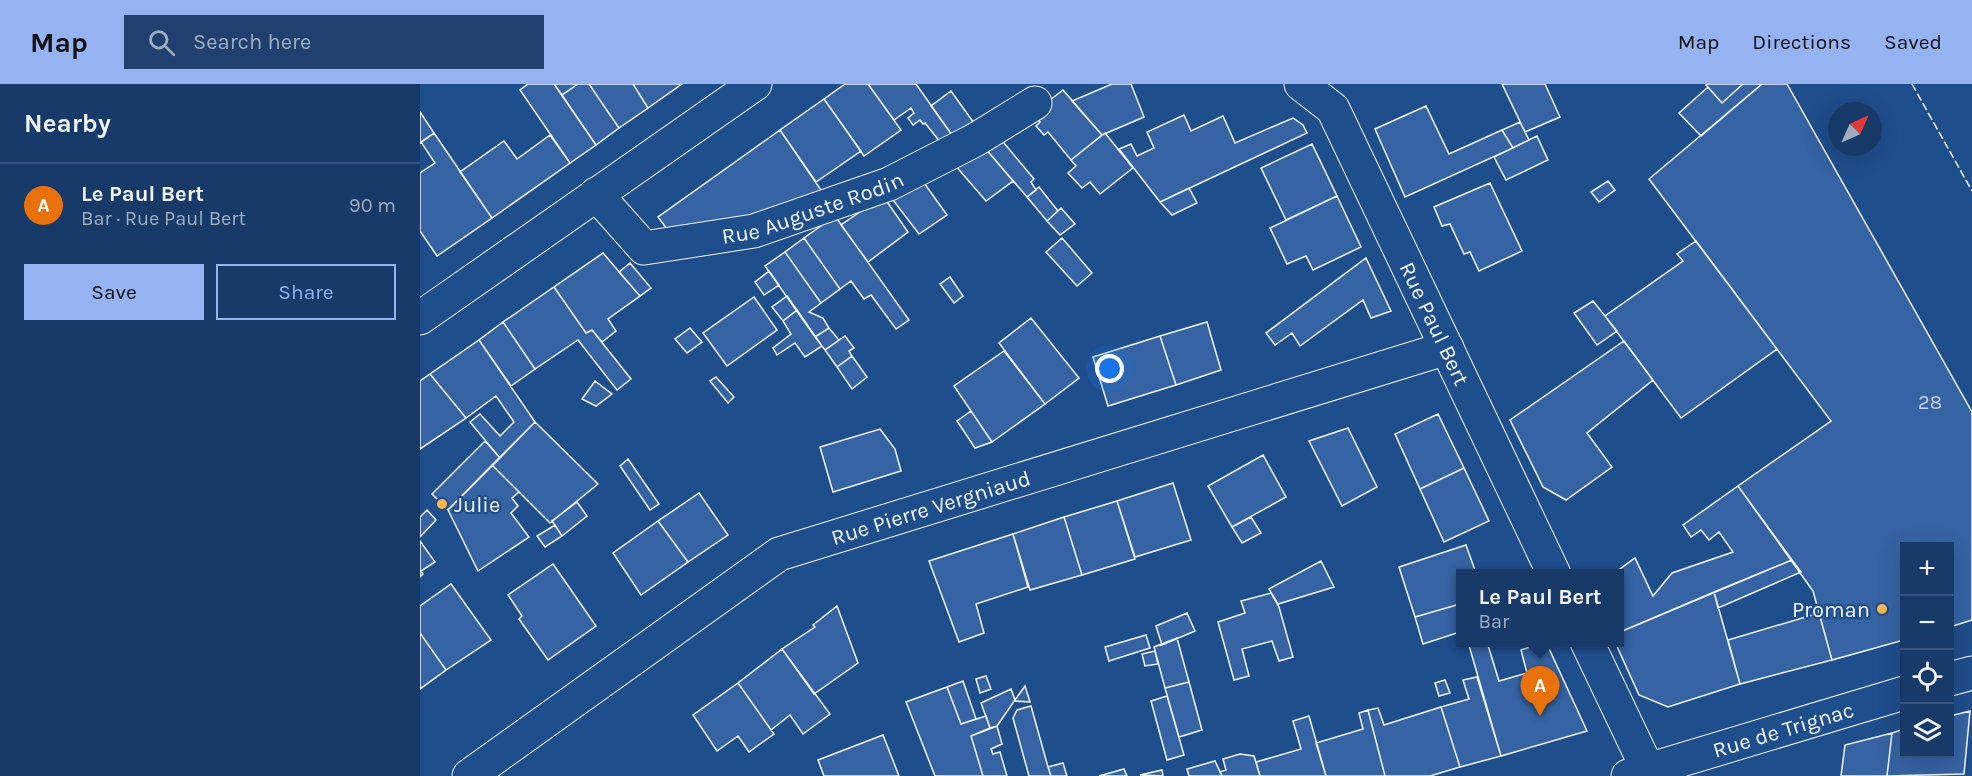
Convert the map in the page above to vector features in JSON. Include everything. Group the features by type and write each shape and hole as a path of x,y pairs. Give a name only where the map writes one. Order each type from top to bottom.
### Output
{"street":[{"path":"420,318 755,84"},
{"name":"Rue Paul Bert","path":"1300,84 1333,110 1552,569"},
{"name":"Rue Auguste Rodin","path":"596,194 644,248 754,231 889,184 975,140 1035,104"},
{"name":"Rue Pierre Vergniaud","path":"469,776 779,554 1447,348"},
{"path":"1590,647 1657,771"},
{"path":"1954,678 1972,673"},
{"name":"Rue de Trignac","path":"1657,771 1900,695"}],"building":[{"path":"528,84 554,84 596,145 570,163 520,90"},
{"path":"554,84 578,84 562,95"},
{"path":"578,84 589,84 619,128 596,145 562,95"},
{"path":"589,84 633,84 648,108 619,128"},
{"path":"633,84 682,84 648,108"},
{"path":"845,84 868,84 901,130 864,156 824,99"},
{"path":"868,84 916,84 957,142 945,148 925,123 923,124 920,120 913,125 908,118 914,113 911,108 894,120"},
{"path":"1112,84 1131,84 1144,117 1102,135 1072,101"},
{"path":"1502,84 1545,84 1560,117 1525,132"},
{"path":"1743,84 1722,103 1706,85"},
{"path":"1743,84 1762,84 1701,136 1679,113 1708,87 1722,103"},
{"path":"1762,84 1787,84 1972,412 1972,620 1954,626 1954,542 1900,542 1900,641 1832,660 1813,591 1738,486 1831,421 1649,179"},
{"path":"1063,90 1102,135 1071,160 1048,132 1044,135 1036,126 1040,122 1032,114"},
{"path":"951,91 979,130 957,142 931,106"},
{"path":"824,99 861,151 816,182 780,130"},
{"path":"1426,106 1449,154 1502,130 1513,148 1405,197 1375,129"},
{"path":"420,112 434,133 420,143"},
{"path":"1184,115 1191,131 1223,116 1235,143 1293,118 1303,125 1307,133 1160,202 1119,149 1131,144 1137,156 1154,148 1147,132"},
{"path":"1520,122 1529,140 1513,148 1502,130"},
{"path":"780,130 825,196 721,224 670,233 658,217"},
{"path":"434,133 492,218 437,256 420,231 420,173 435,163 421,142"},
{"path":"1105,133 1133,168 1100,194 1090,182 1082,188 1068,173 1076,166 1071,160"},
{"path":"550,135 570,163 492,218 460,172 504,141 517,159"},
{"path":"1537,136 1548,160 1506,180 1494,157"},
{"path":"999,137 1034,179 1031,182 1036,190 1027,197 985,148"},
{"path":"1312,144 1337,196 1286,220 1261,168"},
{"path":"985,148 1013,181 986,201 954,164"},
{"path":"922,180 947,215 919,234 893,200"},
{"path":"1608,181 1615,190 1599,202 1591,192"},
{"path":"1490,183 1522,251 1479,271 1470,252 1464,254 1450,224 1442,226 1434,207"},
{"path":"1039,187 1058,211 1047,221 1027,197"},
{"path":"1189,188 1197,203 1172,215 1160,202"},
{"path":"883,196 908,232 868,262 841,225"},
{"path":"1337,196 1361,247 1313,270 1306,256 1287,264 1270,228"},
{"path":"1061,208 1075,224 1060,235 1047,221"},
{"path":"835,216 909,320 896,329 871,295 864,299 851,281 840,289 804,238"},
{"path":"804,238 840,289 821,303 785,252"},
{"path":"1062,238 1092,273 1077,286 1046,252"},
{"path":"1696,241 1777,349 1681,418 1605,316 1683,261 1677,254"},
{"path":"785,252 821,303 809,312 823,318 829,328 815,337 765,266"},
{"path":"603,253 640,296 608,319 616,331 602,342 592,330 586,333 554,287"},
{"path":"1366,258 1391,311 1371,318 1363,300 1300,346 1292,333 1275,345 1266,333"},
{"path":"630,263 651,288 640,296 619,272"},
{"path":"769,271 779,285 764,295 755,282"},
{"path":"950,277 963,296 954,303 940,284"},
{"path":"554,287 586,333 592,330 631,379 617,390 578,340 535,369 503,322"},
{"path":"787,296 797,310 783,321 772,307"},
{"path":"754,297 777,330 727,366 703,333"},
{"path":"1593,301 1617,331 1597,345 1574,313"},
{"path":"797,310 822,346 805,357 795,343 777,355 773,348 791,334 783,321"},
{"path":"1031,318 1079,378 1045,404 999,343"},
{"path":"503,322 535,369 511,386 479,340"},
{"path":"1207,322 1221,370 1176,385 1160,336"},
{"path":"690,328 702,342 687,353 675,339"},
{"path":"829,328 839,340 825,350 815,337"},
{"path":"845,336 854,348 849,351 852,356 837,367 825,350"},
{"path":"1160,336 1176,385 1108,406 1093,357"},
{"path":"479,340 535,422 500,458 470,422 480,414 500,436 514,422 496,396 466,418 430,374"},
{"path":"1624,341 1653,380 1587,433 1612,467 1566,500 1543,487 1510,420"},
{"path":"1004,351 1045,404 992,442 954,386"},
{"path":"852,356 867,377 852,389 837,367"},
{"path":"430,374 466,418 420,449 420,381"},
{"path":"716,377 734,397 728,403 710,381"},
{"path":"595,381 612,394 596,406 582,399"},
{"path":"971,411 992,442 975,448 957,421"},
{"path":"1438,414 1464,468 1420,489 1395,434"},
{"path":"535,422 598,484 550,523 492,465"},
{"path":"1348,428 1377,487 1342,506 1309,441"},
{"path":"880,429 895,449 901,471 833,492 820,447"},
{"path":"485,441 500,458 448,510 432,494"},
{"path":"1263,455 1286,497 1232,527 1208,486"},
{"path":"628,459 659,504 650,510 620,466"},
{"path":"492,465 519,492 512,498 518,506 511,513 529,537 478,571 448,510"},
{"path":"1464,468 1489,521 1444,542 1420,489"},
{"path":"1173,483 1191,540 1135,557 1117,501"},
{"path":"1738,486 1792,560 1624,630 1624,569 1620,569 1635,558 1653,596 1672,573 1733,552 1719,532 1709,540 1701,530 1691,537 1683,525"},
{"path":"699,493 728,535 688,562 658,521"},
{"path":"1117,501 1135,559 1082,575 1064,517"},
{"path":"577,502 587,516 562,536 552,521"},
{"path":"427,510 436,520 420,537 420,517"},
{"path":"1064,517 1082,575 1030,590 1013,534"},
{"path":"1251,517 1261,533 1242,543 1232,527"},
{"path":"658,521 688,562 641,595 613,553"},
{"path":"555,525 562,536 545,547 537,536"},
{"path":"1013,534 1028,587 976,604 984,633 959,642 929,561"},
{"path":"420,541 435,562 421,571 423,574 420,577"},
{"path":"1466,545 1475,569 1456,569 1456,605 1415,617 1399,567"},
{"path":"1792,560 1801,572 1718,608 1714,592"},
{"path":"1321,561 1334,587 1278,604 1269,589"},
{"path":"553,564 596,626 548,660 519,619 522,616 508,595"},
{"path":"451,584 491,640 446,670 420,633 420,606"},
{"path":"1714,592 1740,684 1668,707 1639,695 1617,647 1624,647 1624,630"},
{"path":"1271,593 1279,607 1293,657 1279,661 1272,641 1242,649 1249,676 1234,680 1218,622 1245,613 1241,601"},
{"path":"1456,605 1456,633 1423,644 1415,617"},
{"path":"837,606 858,663 814,694 782,649 815,627 813,625"},
{"path":"1187,613 1195,631 1162,645 1156,626"},
{"path":"1819,613 1832,660 1740,684 1728,640"},
{"path":"420,633 446,670 420,689"},
{"path":"1146,635 1150,648 1109,661 1105,647"},
{"path":"1177,638 1189,682 1165,688 1154,647"},
{"path":"1469,647 1489,647 1499,681 1527,673 1521,650 1530,647 1548,647 1587,731 1501,756"},
{"path":"782,649 830,714 803,734 790,715 771,730 738,683"},
{"path":"1155,651 1158,664 1145,666 1142,654"},
{"path":"986,676 991,689 980,693 976,679"},
{"path":"1477,677 1501,756 1460,767 1441,707 1469,699 1463,680"},
{"path":"1445,680 1450,693 1439,696 1435,683"},
{"path":"963,681 976,719 961,724 947,687"},
{"path":"1189,682 1202,730 1179,737 1165,688"},
{"path":"738,683 774,734 749,752 738,736 717,751 693,715"},
{"path":"1025,686 1030,702 1014,701 1015,700"},
{"path":"947,687 961,724 986,716 990,728 971,736 983,776 935,776 906,702"},
{"path":"1011,689 1015,700 997,726 990,728 981,703"},
{"path":"1167,696 1184,755 1167,760 1151,701"},
{"path":"1031,706 1051,776 1029,776 1013,718 1017,710"},
{"path":"1441,707 1460,767 1430,776 1385,776 1368,710 1378,708 1384,725"},
{"path":"1368,710 1385,776 1326,776 1316,743 1363,729 1359,713"},
{"path":"1970,711 1964,774 1887,776 1892,733 1900,730 1900,758 1954,758 1954,715"},
{"path":"1309,716 1326,776 1260,776 1256,762 1301,749 1293,721"},
{"path":"997,726 1002,744 991,749 993,754 1000,752 1007,776 983,776 971,736"},
{"path":"1892,733 1887,776 1841,776 1845,745"},
{"path":"883,735 899,776 824,776 818,760"},
{"path":"1240,754 1254,756 1260,776 1222,776 1220,772 1226,770 1223,759"},
{"path":"1215,761 1222,776 1189,776 1187,769"},
{"path":"1063,763 1067,776 1051,776 1048,767"},
{"path":"1124,769 1127,776 1099,776"},
{"path":"1162,770 1163,776 1140,775"}],"fence":[{"path":"1912,84 1972,191"}],"place":[{"name":"Julie","path":"442,504"},
{"name":"Proman","path":"1882,609"},
{"name":"Le Paul Bert","path":"1540,716"}]}
